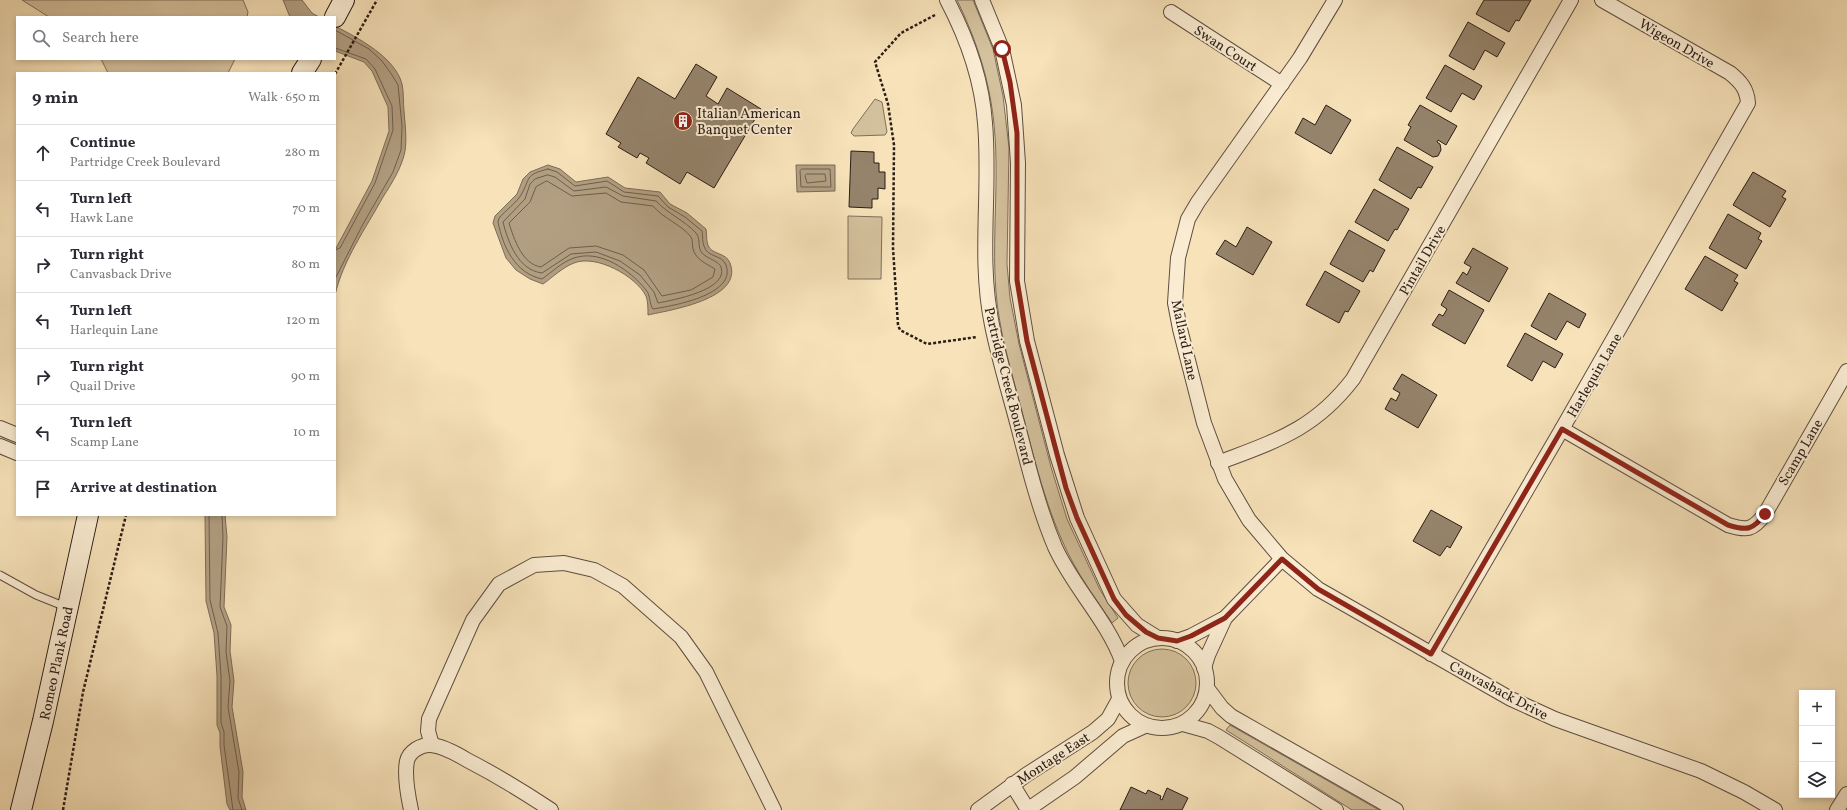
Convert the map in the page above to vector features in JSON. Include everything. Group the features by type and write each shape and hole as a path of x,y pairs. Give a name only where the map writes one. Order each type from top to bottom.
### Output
{"main road":[{"path":"303,72 310,60"},
{"name":"Romeo Plank Road","path":"21,810 43,721 88,516"}],"street":[{"name":"Partridge Creek Boulevard","path":"947,0 957,19 973,62 981,94 987,150 985,262 992,323 1001,363 1034,486 1055,548 1077,586 1113,640 1122,661"},
{"name":"Partridge Creek Boulevard","path":"982,0 1002,49 1014,105 1018,163 1017,280 1027,341 1057,456 1077,518 1114,599 1137,625 1158,638"},
{"name":"Mallard Lane","path":"1282,559 1249,520 1236,499 1218,463 1204,423 1180,329 1175,303 1178,258 1188,219 1198,202 1282,84 1317,31 1335,0"},
{"name":"Pintail Drive","path":"1218,463 1295,431 1328,409 1345,390 1361,366 1571,0"},
{"name":"Wigeon Drive","path":"1602,0 1730,73 1741,82 1747,92"},
{"name":"Swan Court","path":"1171,12 1282,84"},
{"name":"Harlequin Lane","path":"1431,654 1743,113 1748,103 1747,92"},
{"name":"Scamp Lane","path":"1562,429 1728,525 1749,529 1757,524 1765,514 1847,371"},
{"path":"0,428 16,435"},
{"path":"0,446 16,453"},
{"path":"1177,641 1191,636 1225,618 1282,559"},
{"name":"Canvasback Drive","path":"1282,559 1318,589 1511,699 1533,710 1701,771 1744,792 1775,810"},
{"path":"432,745 428,731 429,719 473,620 490,596 499,584 534,565 564,563 594,570 623,586 680,637 706,672 774,810"},
{"path":"1204,668 1208,655 1225,618"},
{"path":"1207,688 1199,709 1192,718 1183,724 1164,729 1145,726 1129,715 1119,699 1116,680 1122,661 1137,645 1158,638 1177,641 1193,651 1204,668 1207,688 1222,708 1231,716 1396,810"},
{"name":"Montage East","path":"978,810 1012,784 1094,732 1108,719 1119,699"},
{"path":"1183,724 1208,731 1219,737 1336,810"},
{"name":"Montage East","path":"1028,810 1076,777 1123,736 1145,726"},
{"path":"411,810 407,783 407,761 411,753 418,748 432,745 454,753 508,781 552,810"},
{"path":"1012,784 1028,810"},
{"path":"1837,810 1847,794"}],"lane":[{"path":"0,575 36,595 68,607"}],"path":[{"path":"336,72 377,0"},
{"path":"935,15 901,33 875,62 888,104 894,145 893,262 898,326 900,330 927,344 977,337"},
{"path":"63,810 83,692 126,516"}],"shaded area":[{"path":"22,0 243,0 248,12 247,16 47,16"},
{"path":"957,0 973,0 993,49 1003,96 1009,148 1007,264 1010,298 1019,344 1051,467 1067,519 1100,590 1118,618 1112,623 1071,559 1054,522 1036,464 1002,334 996,292 996,149 991,102 978,50"},
{"path":"102,60 234,60 228,72 108,72"},
{"path":"875,99 882,102 887,132 885,135 854,136 851,133 853,129"},
{"path":"848,216 882,217 881,279 848,279"},
{"path":"1162,649 1175,652 1186,659 1193,670 1196,683 1193,696 1186,707 1175,714 1162,717 1149,714 1138,707 1131,696 1128,683 1131,670 1138,659 1149,652"},
{"path":"1230,725 1379,810 1352,810 1226,730"}],"water":[{"path":"283,0 302,0 312,13 317,16 290,16"},
{"path":"336,27 374,49 392,65 398,74 403,87 406,131 405,151 404,157 393,181 362,232 343,269 336,292 336,248 372,181 389,131 388,107 372,71 364,62 336,51"},
{"path":"548,165 560,169 576,182 608,177 625,188 660,192 670,204 687,213 706,229 707,241 710,248 728,259 730,263 731,275 726,286 716,294 702,301 648,315 647,298 641,288 625,274 604,264 583,261 574,263 543,284 530,279 516,270 506,258 493,223 495,216 517,194 523,179 530,172"},
{"path":"796,165 835,165 835,191 797,192"},
{"path":"205,516 225,516 227,537 224,607 231,625 230,651 234,681 232,707 243,772 242,797 246,810 230,810 227,804 220,746 220,733 217,725 217,676 214,633 206,601"}],"building":[{"path":"1484,0 1531,0 1519,21 1516,20 1509,32 1476,14"},
{"path":"1468,22 1505,43 1497,57 1485,50 1474,70 1449,56"},
{"name":"Italian American Banquet Center","path":"696,64 717,77 706,96 718,104 727,88 761,109 714,188 687,172 680,184 646,163 649,158 640,153 637,158 618,147 621,143 606,134 638,77 675,99"},
{"path":"1445,65 1482,86 1474,100 1462,93 1451,112 1426,98"},
{"path":"1326,105 1351,120 1331,154 1295,133 1303,118 1315,125"},
{"path":"1420,105 1457,126 1446,145 1438,140 1437,142 1440,144 1441,150 1438,156 1433,157 1404,140 1411,127 1408,125"},
{"path":"1397,147 1433,167 1421,188 1418,187 1411,199 1379,180"},
{"path":"851,151 874,152 874,163 879,163 879,172 885,172 885,189 878,188 878,199 872,199 872,208 849,207"},
{"path":"1753,172 1786,191 1782,197 1786,199 1770,227 1733,205"},
{"path":"1374,189 1409,209 1397,230 1395,229 1388,241 1355,222"},
{"path":"1728,214 1761,233 1758,239 1762,241 1746,269 1709,248"},
{"path":"1247,227 1272,242 1253,275 1216,254 1225,240 1236,247"},
{"path":"1349,230 1385,250 1373,272 1370,270 1363,282 1330,264"},
{"path":"1473,248 1508,268 1489,302 1456,283 1463,272 1467,275 1471,267 1464,263"},
{"path":"1705,256 1738,275 1734,281 1738,283 1722,311 1685,289"},
{"path":"1325,271 1360,291 1348,312 1345,311 1339,323 1306,305"},
{"path":"1449,290 1484,310 1465,344 1432,325 1439,314 1443,316 1447,309 1441,305"},
{"path":"1549,293 1586,314 1579,328 1567,321 1556,340 1531,326"},
{"path":"1525,333 1563,354 1555,368 1543,361 1532,381 1507,366"},
{"path":"1402,374 1437,395 1418,428 1385,409 1391,398 1396,401 1400,393 1393,389"},
{"path":"1431,510 1462,527 1450,548 1447,546 1440,556 1413,541"},
{"path":"1131,787 1146,794 1148,790 1161,796 1160,799 1162,800 1167,788 1188,798 1182,810 1120,810"}],"place":[{"name":"Italian American Banquet Center","path":"683,121"}],"route":[{"path":"1002,49 1010,82 1017,133 1017,280 1027,341 1066,488 1077,518 1103,578 1114,599 1126,615 1146,632 1158,638 1168,638 1177,641 1191,636 1225,618 1282,559 1318,589 1431,654 1562,429 1728,525 1749,529 1757,524 1765,514"}]}
